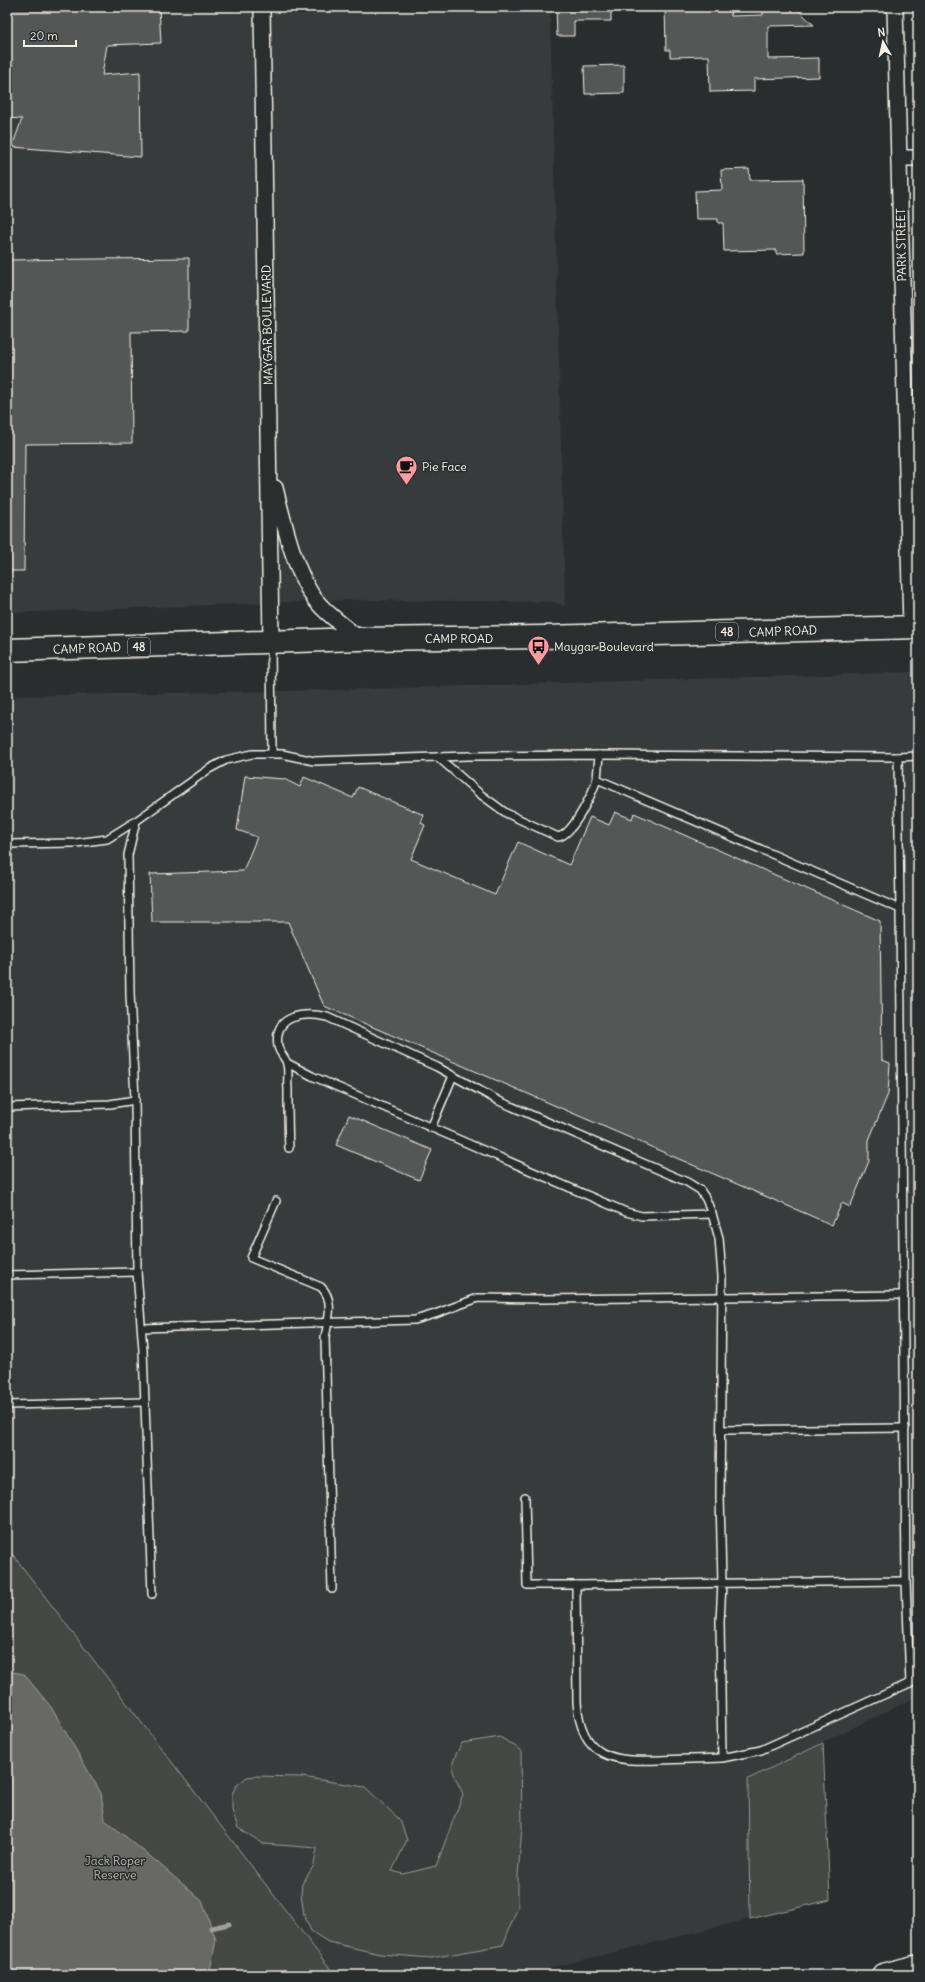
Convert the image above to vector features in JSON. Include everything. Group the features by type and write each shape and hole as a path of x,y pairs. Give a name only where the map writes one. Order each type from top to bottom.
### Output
{"main road":[{"name":"CAMP ROAD","path":"7,650 271,643 359,639 543,638 915,627"},
{"path":"883,1975 918,1966"}],"street":[{"name":"MAYGAR BOULEVARD","path":"262,7 271,643"},
{"name":"PARK STREET","path":"895,7 915,627"},
{"path":"899,158 918,158"},
{"path":"269,466 287,535 310,591 318,603 359,639"}],"lane":[{"path":"271,643 272,752"},
{"path":"7,844 76,843 106,839 136,821 210,769 226,760 252,754 272,752 314,761 438,757 599,755 918,756"},
{"path":"438,757 480,794 506,813 558,837 566,833 592,793 597,779 599,755"},
{"path":"898,757 906,1581 910,1683"},
{"path":"597,779 900,910"},
{"path":"136,821 128,855 135,1100 137,1272 142,1328 152,1594"},
{"path":"289,1148 287,1063 278,1048 278,1031 284,1022 298,1015 317,1014 327,1017 422,1060 499,1102 687,1182 700,1190 706,1199 712,1214 719,1238 722,1297 720,1430 722,1758"},
{"path":"287,1063 312,1076 626,1212 642,1216 712,1214"},
{"path":"431,1128 453,1076"},
{"path":"7,1107 110,1104 135,1100"},
{"path":"276,1201 251,1258 321,1287 327,1295 329,1301 328,1322 325,1337 332,1589"},
{"path":"7,1275 137,1272"},
{"path":"142,1328 415,1320 478,1298 904,1295"},
{"path":"7,1405 145,1402"},
{"path":"720,1430 905,1428"},
{"path":"526,1497 527,1585 906,1581"},
{"path":"576,1585 578,1719 583,1732 591,1745 603,1755 617,1759 634,1761 722,1758 761,1750 918,1679"}],"shaded area":[{"path":"7,7 550,7 565,606 554,602 350,600 7,613"},
{"path":"918,672 918,1696 748,1779 750,1919 521,1975 335,1975 7,1547 7,696 334,690"},
{"path":"7,1671 24,1674 51,1707 101,1793 105,1820 202,1901 216,1940 209,1975 7,1975"}],"green space":[{"name":"Jack Roper Reserve","path":"7,1547 335,1975 7,1975"},
{"path":"500,1737 521,1750 522,1828 518,1875 518,1907 503,1945 431,1958 380,1954 328,1942 311,1931 304,1915 301,1893 302,1884 314,1865 317,1848 264,1844 238,1828 232,1810 232,1794 236,1786 247,1777 302,1777 365,1787 400,1820 407,1840 392,1871 403,1874 436,1866 463,1794 453,1768 458,1751 462,1743"},
{"path":"823,1743 830,1900 750,1919 748,1779"}],"building":[{"path":"7,7 159,7 161,43 107,45 102,75 140,72 141,157 12,147 22,119 7,118"},
{"path":"556,7 611,7 611,21 574,21 574,36 557,36"},
{"path":"665,7 730,7 731,16 763,15 763,7 798,7 799,11 814,25 768,26 768,59 819,58 819,77 754,79 754,91 710,92 709,56 670,57 670,50 666,50"},
{"path":"624,65 624,93 585,94 584,66"},
{"path":"749,169 750,180 803,179 804,253 776,254 776,250 724,251 723,223 718,223 718,219 696,219 695,191 722,190 721,170"},
{"path":"189,258 189,331 131,332 132,443 25,444 24,571 7,571 7,260"},
{"path":"245,776 284,779 300,787 304,777 353,798 358,787 424,815 421,823 425,825 411,859 495,895 518,842 569,865 590,817 609,825 615,812 632,819 634,813 880,921 882,1060 890,1063 888,1094 869,1140 869,1161 850,1207 842,1203 832,1225 324,1006 288,922 152,922 150,874 243,871 257,837 237,830"},
{"path":"349,1115 432,1150 419,1180 336,1145"}],"waterway":[{"path":"211,1928 229,1924"}],"place":[{"name":"Pie Face","path":"407,486"},
{"name":"Maygar Boulevard","path":"538,666"}]}
